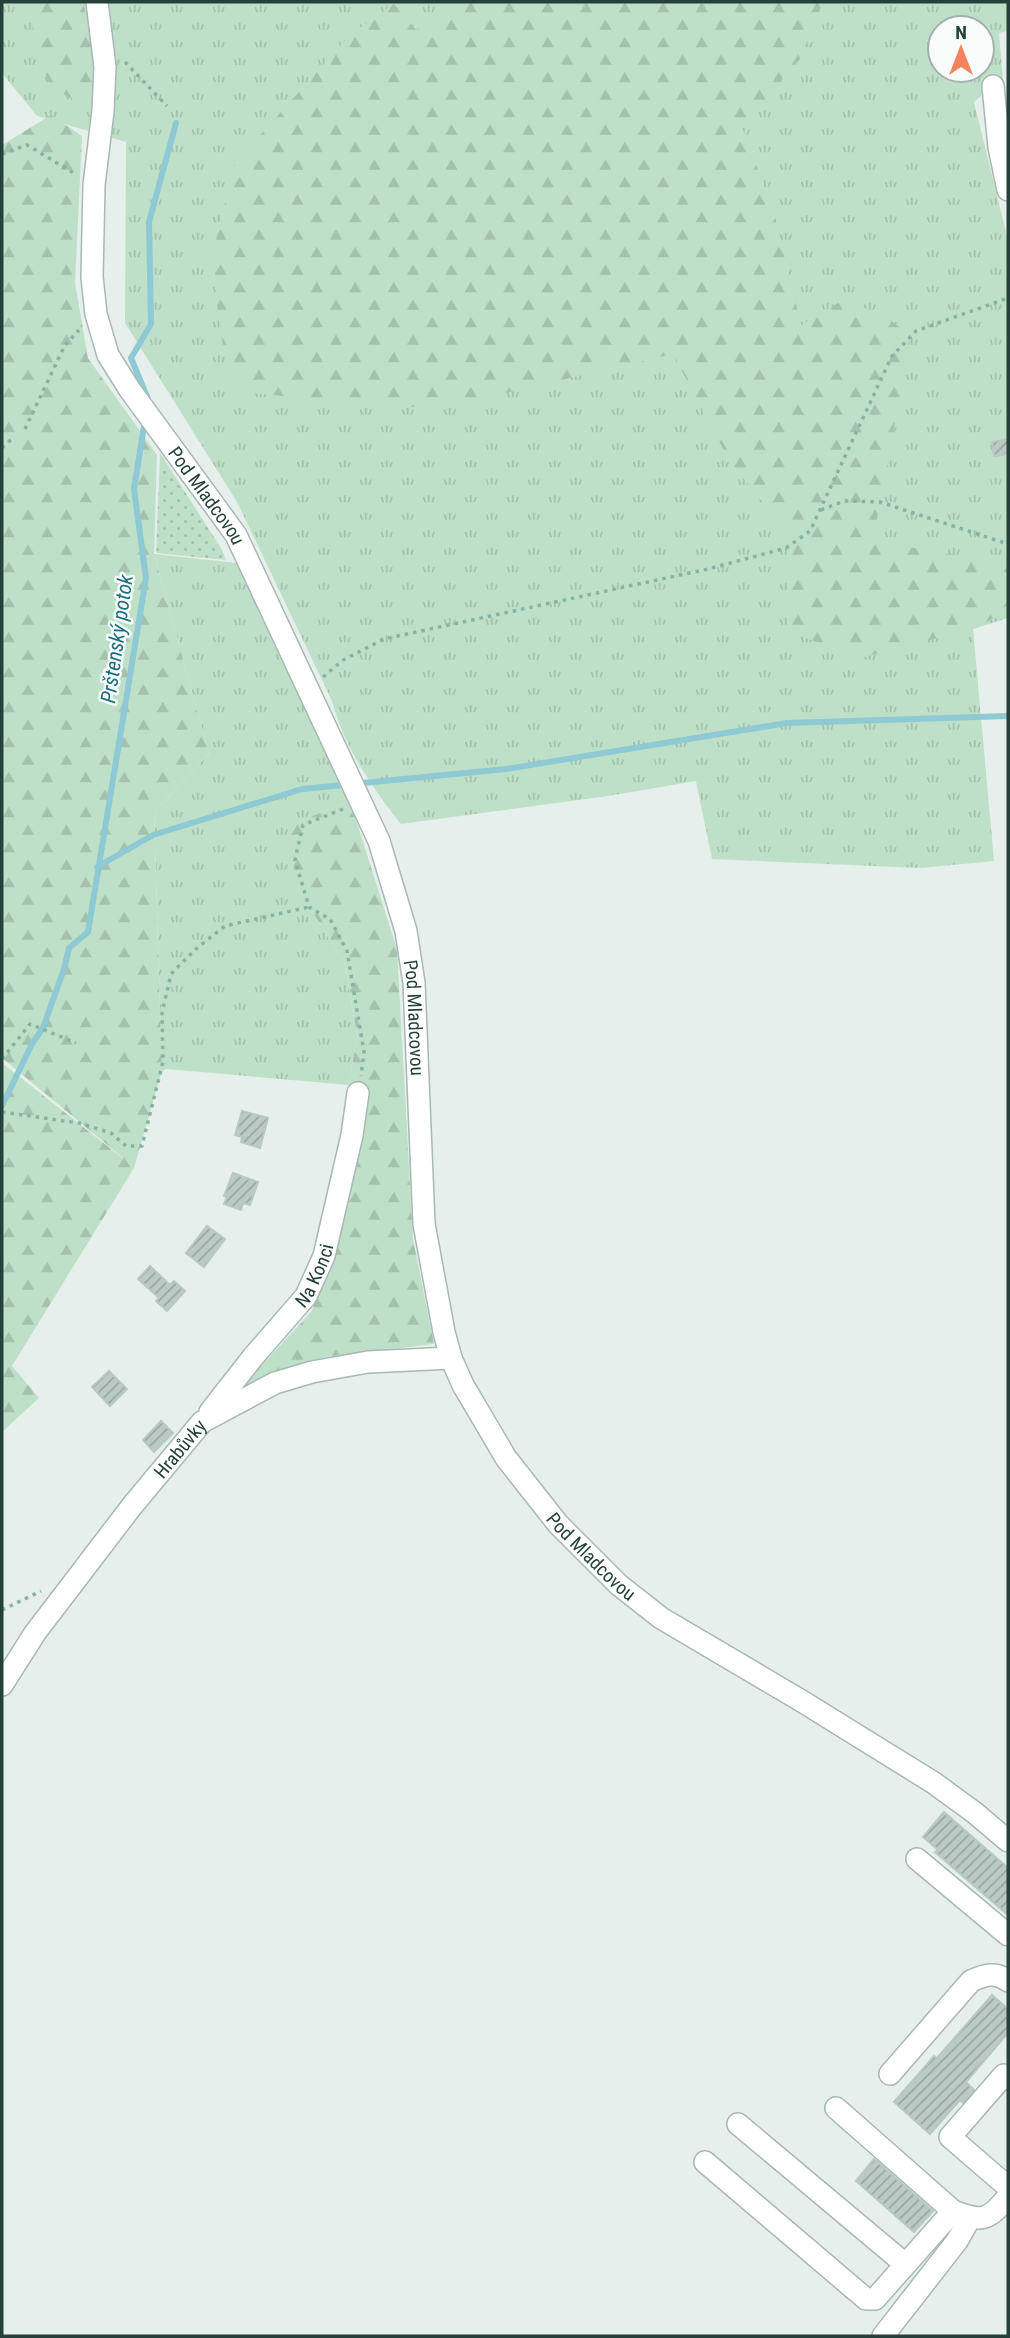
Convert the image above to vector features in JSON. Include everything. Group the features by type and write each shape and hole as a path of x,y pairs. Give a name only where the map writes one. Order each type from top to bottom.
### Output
{"street":[{"name":"Pod Mladcovou","path":"97,2 104,54 103,111 94,185 92,277 96,314 108,355 130,390 236,535 379,841 393,880 406,931 414,983 424,1224 451,1358 475,1409 506,1458 558,1524 619,1585 661,1618 934,1783 1008,1841"},
{"path":"993,86 999,147 1008,190"},
{"name":"Na Konci","path":"202,1422 306,1296 324,1256 352,1135 358,1093"},
{"name":"Hrabůvky","path":"2,1685 36,1633 132,1506 202,1422 275,1383 312,1372 368,1362 451,1358"},
{"path":"917,1859 1008,1936"},
{"path":"890,2074 971,1981 985,1975 1008,1981"},
{"path":"1007,2074 950,2137 1008,2187"},
{"path":"836,2108 961,2214 985,2219 1008,2197"},
{"path":"738,2123 905,2264"},
{"path":"705,2162 866,2299 875,2299 905,2264 961,2214"},
{"path":"883,2336 957,2241 961,2214"}],"path":[{"path":"104,54 119,56 167,106"},
{"path":"2,154 27,145 94,185"},
{"path":"308,690 343,660 384,639 708,569 786,548 810,531 892,356 916,331 1008,298"},
{"path":"25,429 65,345 96,314"},
{"path":"2,448 14,437"},
{"path":"820,511 844,501 880,502 1008,544"},
{"path":"309,907 295,860 303,825 361,802"},
{"path":"3,1112 79,1123 111,1133 126,1146 142,1146 163,1062 162,1013 171,974 225,926 309,907 330,919 347,951 364,1052 358,1093"},
{"path":"2,1059 30,1024 76,1043"}],"green space":[{"path":"2,2 1008,2 1008,31 999,33 1003,81 996,81 996,14 926,14 926,84 985,84 982,95 974,102 1008,240 1008,618 973,629 994,861 921,868 712,859 696,781 608,796 401,824 351,750 332,701 237,502 125,323 126,142 37,116 2,73"},
{"path":"28,2 83,2 96,61 95,103 79,103 50,87 35,43"},
{"path":"453,2 823,2 800,59 742,127 774,212 801,325 838,303 878,311 911,336 873,541 1003,563 1008,571 1008,603 1000,615 973,629 860,658 787,631 787,533 730,462 673,354 502,394 405,408 252,393 228,375 218,316 213,251 235,163 352,33 394,4 416,30"},
{"path":"51,115 82,136 75,283 88,358 157,455 154,554 209,754 154,812 162,1071 134,1168 12,1366 39,1398 2,1432 2,1063 134,1167 2,1058 2,145"},
{"path":"160,453 221,548 226,560 156,553"},
{"path":"154,554 237,563 350,801 300,821 297,887 345,964 357,1035 349,1085 166,1069 162,1071 154,812 209,754"},
{"path":"350,801 397,949 413,1239 434,1344 325,1357 237,1392 312,1311 343,1216 363,1095 349,1085 357,1035 345,964 297,887 288,837 300,821"}],"building":[{"path":"1008,439 1008,454 994,456 992,442"},
{"path":"242,1111 268,1118 260,1148 241,1142 242,1137 235,1135"},
{"path":"233,1173 258,1182 250,1205 243,1203 241,1210 224,1204 227,1197 224,1196"},
{"path":"207,1226 225,1239 204,1267 186,1253"},
{"path":"150,1266 170,1285 174,1281 185,1291 167,1311 156,1301 159,1298 138,1279"},
{"path":"109,1371 127,1389 110,1406 92,1387"},
{"path":"161,1421 173,1433 154,1452 143,1440"},
{"path":"944,1812 1008,1868 1008,1915 935,1852 938,1850 923,1837"},
{"path":"992,1995 1008,2009 1008,2033 966,2082 974,2090 963,2103 960,2100 930,2134 894,2102"},
{"path":"874,2159 933,2211 914,2232 856,2181"}],"waterway":[{"name":"Prštenský potok","path":"148,399 131,358 151,324 149,222 176,123"},
{"name":"Prštenský potok","path":"2,1106 32,1044 43,1028 69,948 88,932 146,578 134,489 145,420"},
{"path":"97,867 153,835 302,789 506,769 787,723 1008,716"}]}
